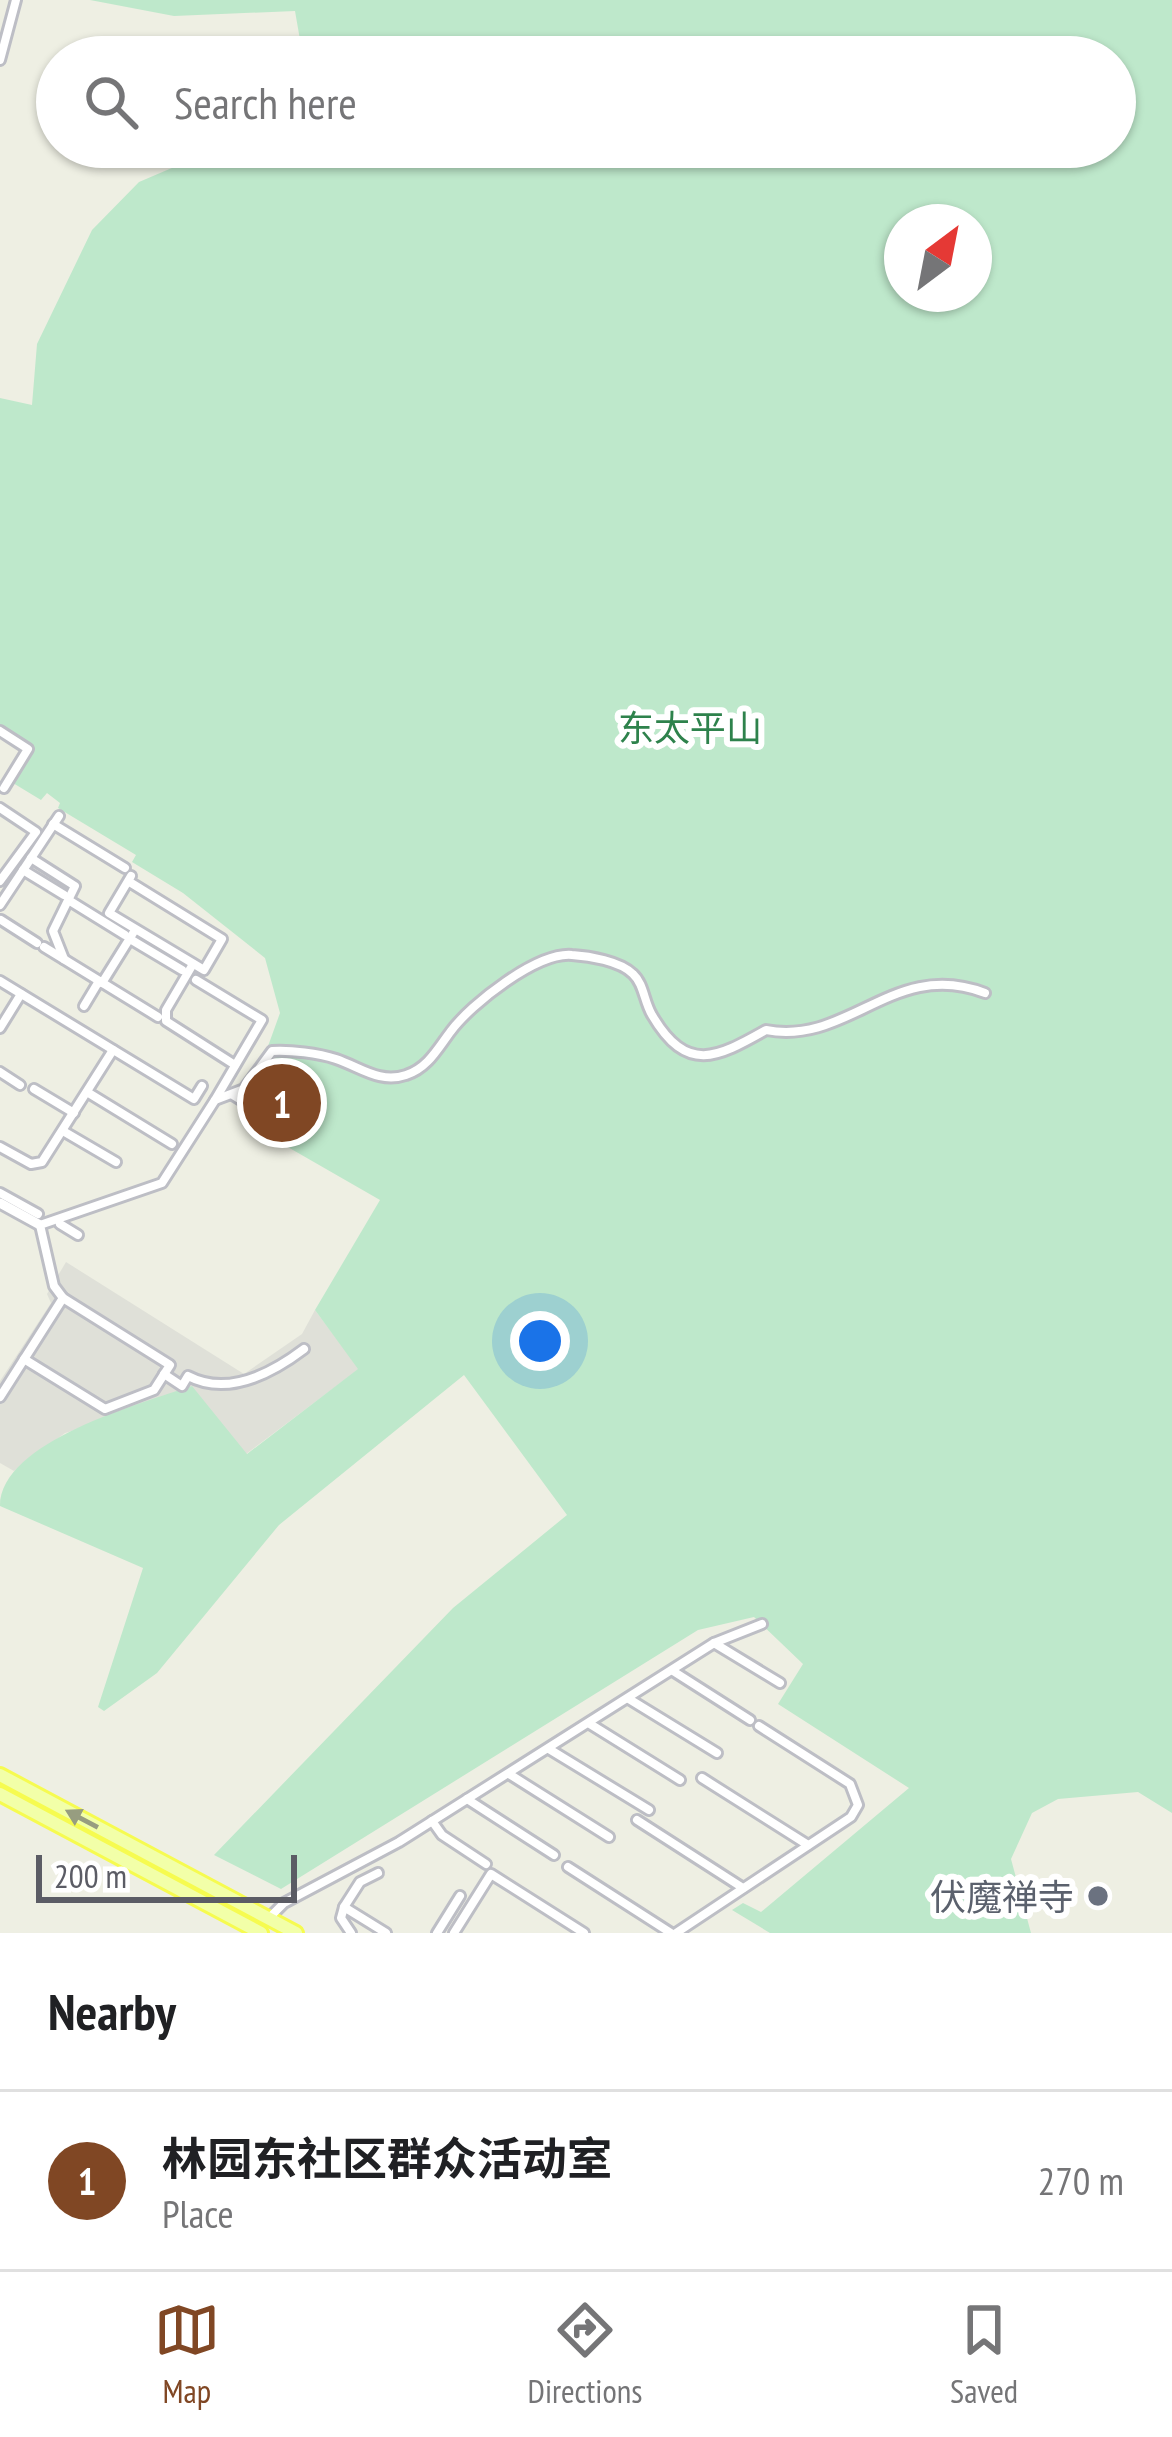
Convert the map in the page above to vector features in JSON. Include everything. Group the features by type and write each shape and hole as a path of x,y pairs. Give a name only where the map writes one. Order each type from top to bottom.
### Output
{"main road":[{"path":"0,1775 296,1933"},
{"path":"0,1794 261,1933 269,1918"}],"street":[{"path":"0,60 16,0"},
{"path":"0,731 28,749 4,788"},
{"path":"0,808 36,832 0,881"},
{"path":"0,905 23,870 56,820 222,939 204,970 130,934 23,870"},
{"path":"31,858 75,886 53,931 64,959"},
{"path":"128,875 109,913 130,934 182,970"},
{"path":"0,920 158,1017"},
{"path":"84,1006 130,934"},
{"path":"215,1100 244,1089 272,1051 335,1058 388,1078 413,1073 433,1058 456,1025 517,974 549,956 573,955 622,967 634,975 667,1035 687,1052 705,1058 739,1049 766,1030 787,1034 835,1024 845,1014 911,985 962,985 985,993"},
{"path":"193,964 166,1010 166,1021 235,1065"},
{"path":"0,1203 39,1220 71,1215 162,1183 262,1020 196,980"},
{"path":"0,981 194,1099 202,1086"},
{"path":"0,1028 21,994"},
{"path":"0,1147 37,1164 113,1050"},
{"path":"0,1072 20,1085"},
{"path":"34,1089 74,1114"},
{"path":"87,1092 172,1144"},
{"path":"232,1094 286,1128"},
{"path":"63,1131 116,1162"},
{"path":"0,1192 39,1220 54,1286 63,1298 170,1365 154,1390 105,1409 24,1359"},
{"path":"60,1224 74,1233 71,1215"},
{"path":"0,1397 63,1298"},
{"path":"164,1374 182,1386 188,1376 208,1386 251,1379 274,1372 304,1349"},
{"path":"269,1918 284,1903 432,1821 714,1643 762,1624"},
{"path":"714,1643 780,1683"},
{"path":"673,1671 749,1720"},
{"path":"629,1699 717,1754"},
{"path":"589,1724 680,1780"},
{"path":"568,1867 674,1933 851,1817 860,1797 850,1784 759,1726"},
{"path":"549,1749 649,1810"},
{"path":"508,1774 609,1837"},
{"path":"702,1778 808,1845"},
{"path":"467,1799 554,1855"},
{"path":"637,1820 743,1888"},
{"path":"432,1821 442,1835 486,1864"},
{"path":"351,1933 340,1918 344,1907 360,1882 378,1873"},
{"path":"454,1933 491,1874 584,1933"},
{"path":"437,1933 460,1896"},
{"path":"344,1907 386,1933"}],"shaded area":[{"path":"66,1262 244,1374 302,1334 315,1310 359,1369 246,1454 196,1394 65,1433 14,1471 0,1463 0,1381 51,1303 47,1294"}],"green space":[{"name":"东太平山","path":"90,0 1172,0 1172,1813 1138,1792 1058,1799 1032,1813 1011,1859 1031,1933 770,1933 732,1910 743,1903 761,1912 909,1788 778,1704 803,1664 754,1617 698,1630 281,1889 214,1855 453,1608 567,1515 464,1375 279,1525 157,1673 104,1711 98,1707 143,1568 0,1506 6,1483 23,1462 48,1444 110,1414 192,1386 247,1454 358,1369 315,1310 380,1200 286,1146 315,1098 267,1066 267,1049 280,1013 265,958 183,893 132,862 136,855 58,808 60,803 47,793 41,800 13,783 33,748 0,727 0,398 32,405 37,344 92,230 139,182 172,168 1136,168 1136,36 299,36 295,11 174,16"}],"place":[{"name":"林园东社区群众活动室","path":"282,1103"},
{"name":"伏魔禅寺","path":"1098,1896"}]}
